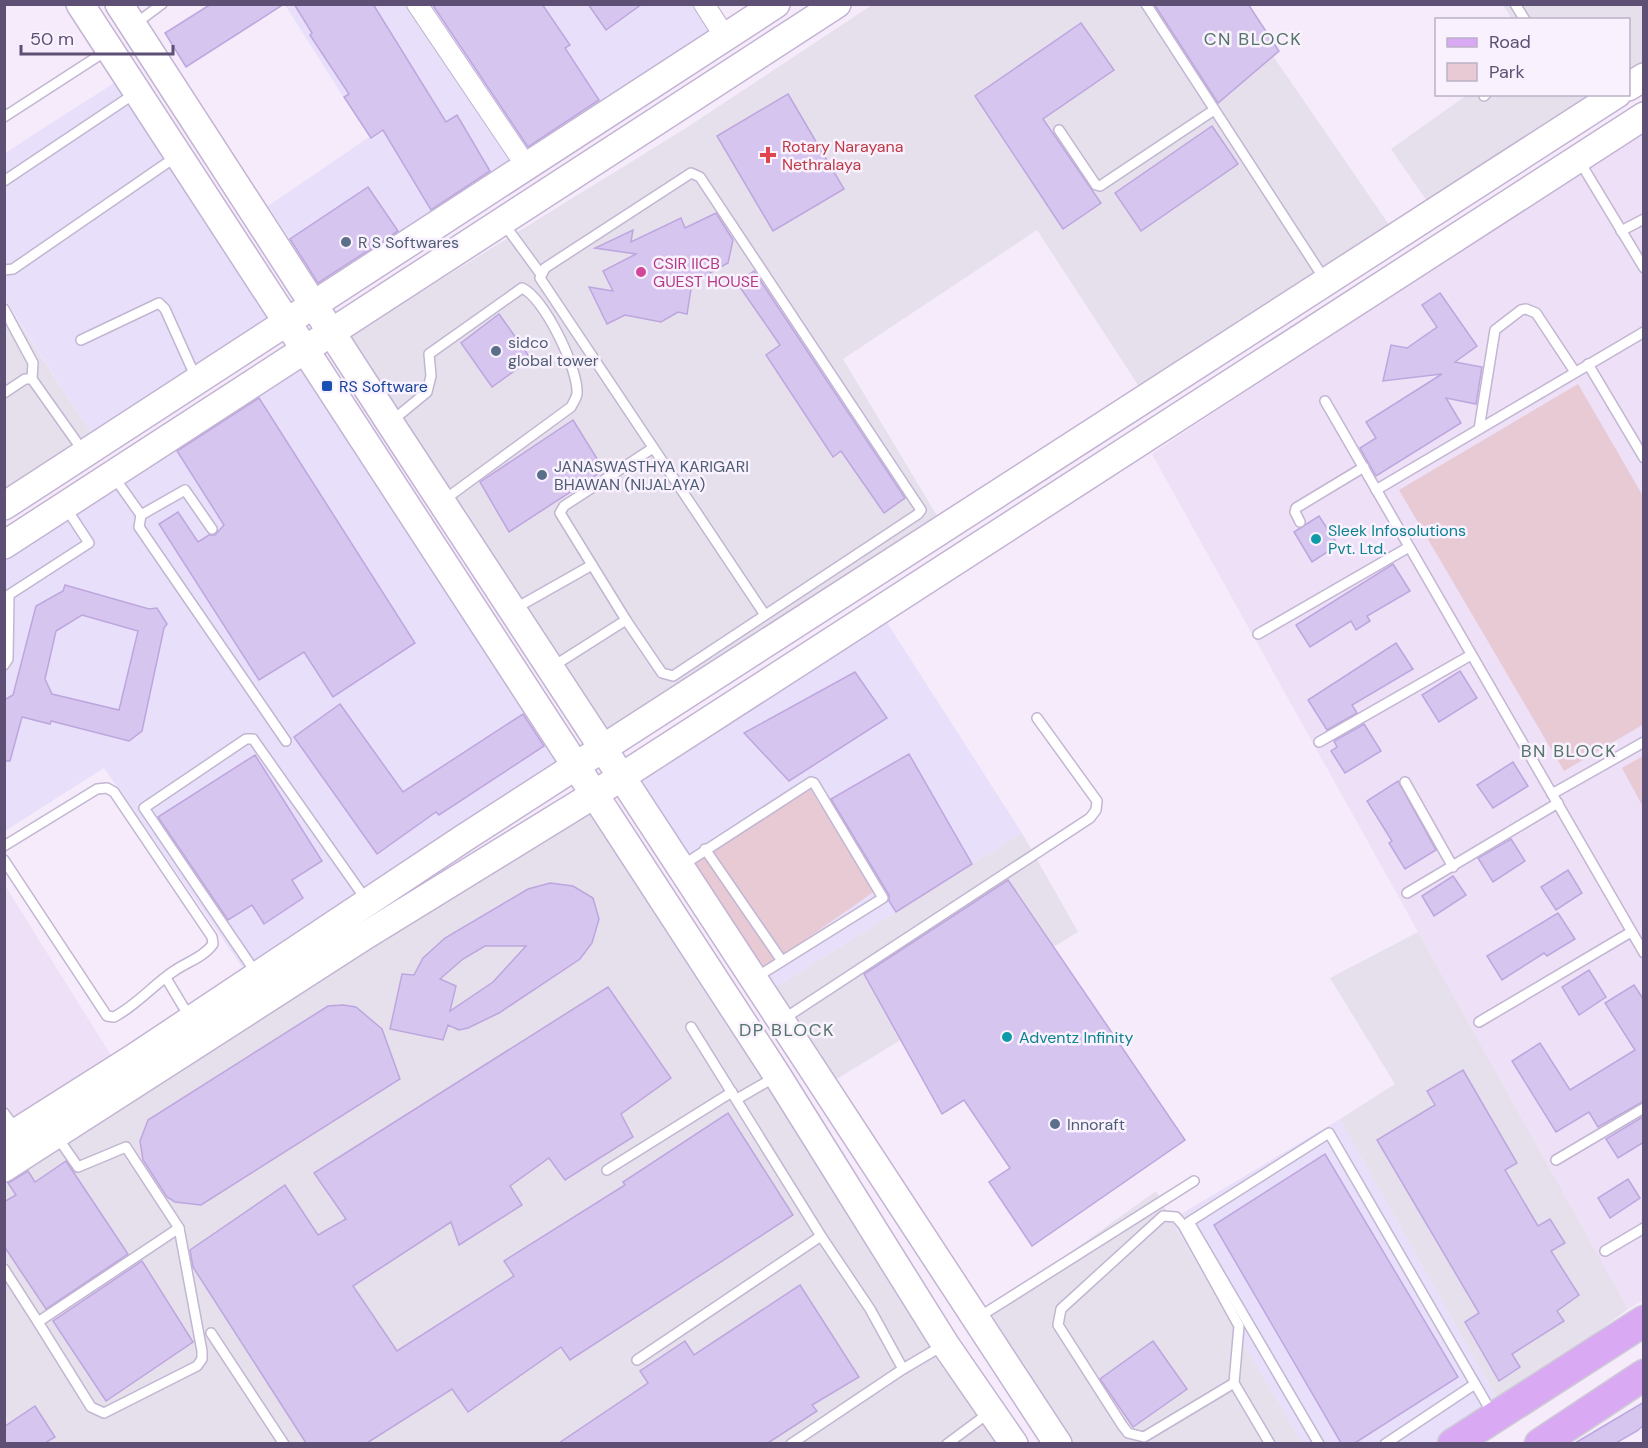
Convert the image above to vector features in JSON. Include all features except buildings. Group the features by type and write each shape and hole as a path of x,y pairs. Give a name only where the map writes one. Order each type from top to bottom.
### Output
{"main road":[{"path":"1453,1443 1644,1321"},
{"path":"1547,1442 1644,1375"}],"street":[{"path":"417,4 527,167"},
{"path":"704,4 726,37"},
{"path":"4,506 315,306 776,4"},
{"path":"783,4 796,31"},
{"path":"4,545 333,334 837,4"},
{"path":"85,13 122,12 753,980 1058,1443"},
{"path":"85,13 777,1075 945,1344 1014,1443"},
{"path":"1630,86 1644,77"},
{"path":"4,1168 191,1020 357,909 1614,96"},
{"path":"9,1128 61,1123 595,794 1644,117"},
{"path":"1355,264 1373,292"},
{"path":"357,909 363,937"}],"lane":[{"path":"122,12 162,4"},
{"path":"1146,4 1327,282"},
{"path":"1515,4 1524,18"},
{"path":"4,117 108,49"},
{"path":"4,181 136,93"},
{"path":"1059,130 1096,185 1103,186 1214,110"},
{"path":"4,270 13,269 177,156"},
{"path":"1578,159 1644,268"},
{"path":"540,273 691,173 696,174 922,507 918,514 673,676 662,673 626,620 561,510 653,448"},
{"path":"1620,231 1644,219"},
{"path":"503,223 540,273 540,278 765,615"},
{"path":"390,423 427,392 431,376 429,354 522,288 532,292 563,344 576,382 577,397 571,407 442,502"},
{"path":"81,340 159,303 165,309 198,381"},
{"path":"4,309 33,363 32,379 85,454"},
{"path":"1479,429 1495,330 1521,310 1526,309 1536,313 1575,372"},
{"path":"1376,489 1644,332"},
{"path":"1588,364 1644,458"},
{"path":"4,393 25,379 32,379"},
{"path":"1325,401 1644,953"},
{"path":"1300,522 1294,511 1296,508 1364,467"},
{"path":"112,476 141,515 139,528 286,741"},
{"path":"141,515 185,490 212,529"},
{"path":"4,665 8,658 7,596 88,543 64,506"},
{"path":"1258,634 1409,547"},
{"path":"513,610 592,565"},
{"path":"551,668 626,620"},
{"path":"1319,742 1472,655"},
{"path":"781,1021 1090,818 1096,810 1097,801 1037,718"},
{"path":"258,975 144,811 145,806 154,799 246,739 253,739 357,909"},
{"path":"1552,794 1644,742"},
{"path":"680,867 811,782 814,783 883,898 753,980"},
{"path":"1405,782 1453,867"},
{"path":"4,846 97,789 107,788 114,792 212,937 213,944 208,951 166,978 124,1012 114,1017 107,1016 4,860"},
{"path":"1407,893 1558,803"},
{"path":"705,849 782,962"},
{"path":"1479,1023 1631,932"},
{"path":"166,978 191,1020"},
{"path":"692,1027 821,1236 870,1309 903,1370"},
{"path":"607,1170 734,1096 777,1075"},
{"path":"1556,1160 1644,1108"},
{"path":"4,1269 91,1407 98,1411 104,1413 197,1366 202,1359 179,1228 126,1147 78,1167 61,1123"},
{"path":"1319,1443 1189,1222 1329,1132 1494,1417"},
{"path":"977,1318 1194,1181"},
{"path":"1234,1383 1144,1437 1135,1436 1122,1425 1058,1325 1061,1309 1163,1216 1176,1217 1184,1225 1239,1326 1234,1383 1270,1443"},
{"path":"38,1322 179,1228"},
{"path":"1605,1251 1644,1228"},
{"path":"637,1360 821,1236"},
{"path":"211,1333 284,1443"},
{"path":"791,1443 945,1344"},
{"path":"1385,1443 1475,1384"},
{"path":"948,1443 992,1411"}],"shaded area":[{"path":"285,5 693,5 712,33 323,290 268,206 369,137"},
{"path":"872,5 1238,5 1392,229 1142,391 1037,230 843,359 939,519 609,732 348,337 686,128"},
{"path":"1503,5 1643,5 1643,68 1630,76 1630,18 1511,18"},
{"path":"114,83 275,322 93,436 5,299 5,153"},
{"path":"1466,96 1600,96 1431,207 1391,149"},
{"name":"BN BLOCK","path":"1643,127 1644,1300 1628,1309 1152,454"},
{"path":"4,299 93,436 4,495"},
{"path":"303,363 569,765 245,971 104,768 5,831 5,554"},
{"path":"884,618 1022,833 767,993 633,781"},
{"path":"589,806 1006,1444 5,1444 5,1178"},
{"path":"1022,833 1078,932 830,1083 767,993"},
{"path":"4,884 112,1057 4,1127"},
{"path":"1418,932 1628,1309 1500,1404 1340,1119 1395,1084 1330,978"},
{"path":"1340,1119 1500,1404 1434,1443 1302,1443 1171,1220"},
{"path":"1156,1191 1302,1443 1074,1443 989,1311"}],"green space":[{"path":"1578,384 1643,496 1644,724 1564,771 1399,490"},
{"path":"1643,756 1643,807 1622,768"},
{"path":"809,787 875,891 762,970 695,864"}],"place":[{"name":"Rotary Narayana Nethralaya","path":"768,155"},
{"name":"R S Softwares","path":"346,242"},
{"name":"CSIR IICB GUEST HOUSE","path":"641,272"},
{"name":"sidco global tower","path":"496,351"},
{"name":"RS Software","path":"327,386"},
{"name":"JANASWASTHYA KARIGARI BHAWAN (NIJALAYA)","path":"542,475"},
{"name":"Sleek Infosolutions Pvt. Ltd.","path":"1316,539"},
{"name":"Adventz Infinity","path":"1007,1037"},
{"name":"Innoraft","path":"1055,1124"}],"district":[{"name":"CN BLOCK","path":"1253,39"},
{"name":"BN BLOCK","path":"1569,751"},
{"name":"DP BLOCK","path":"787,1030"}]}
